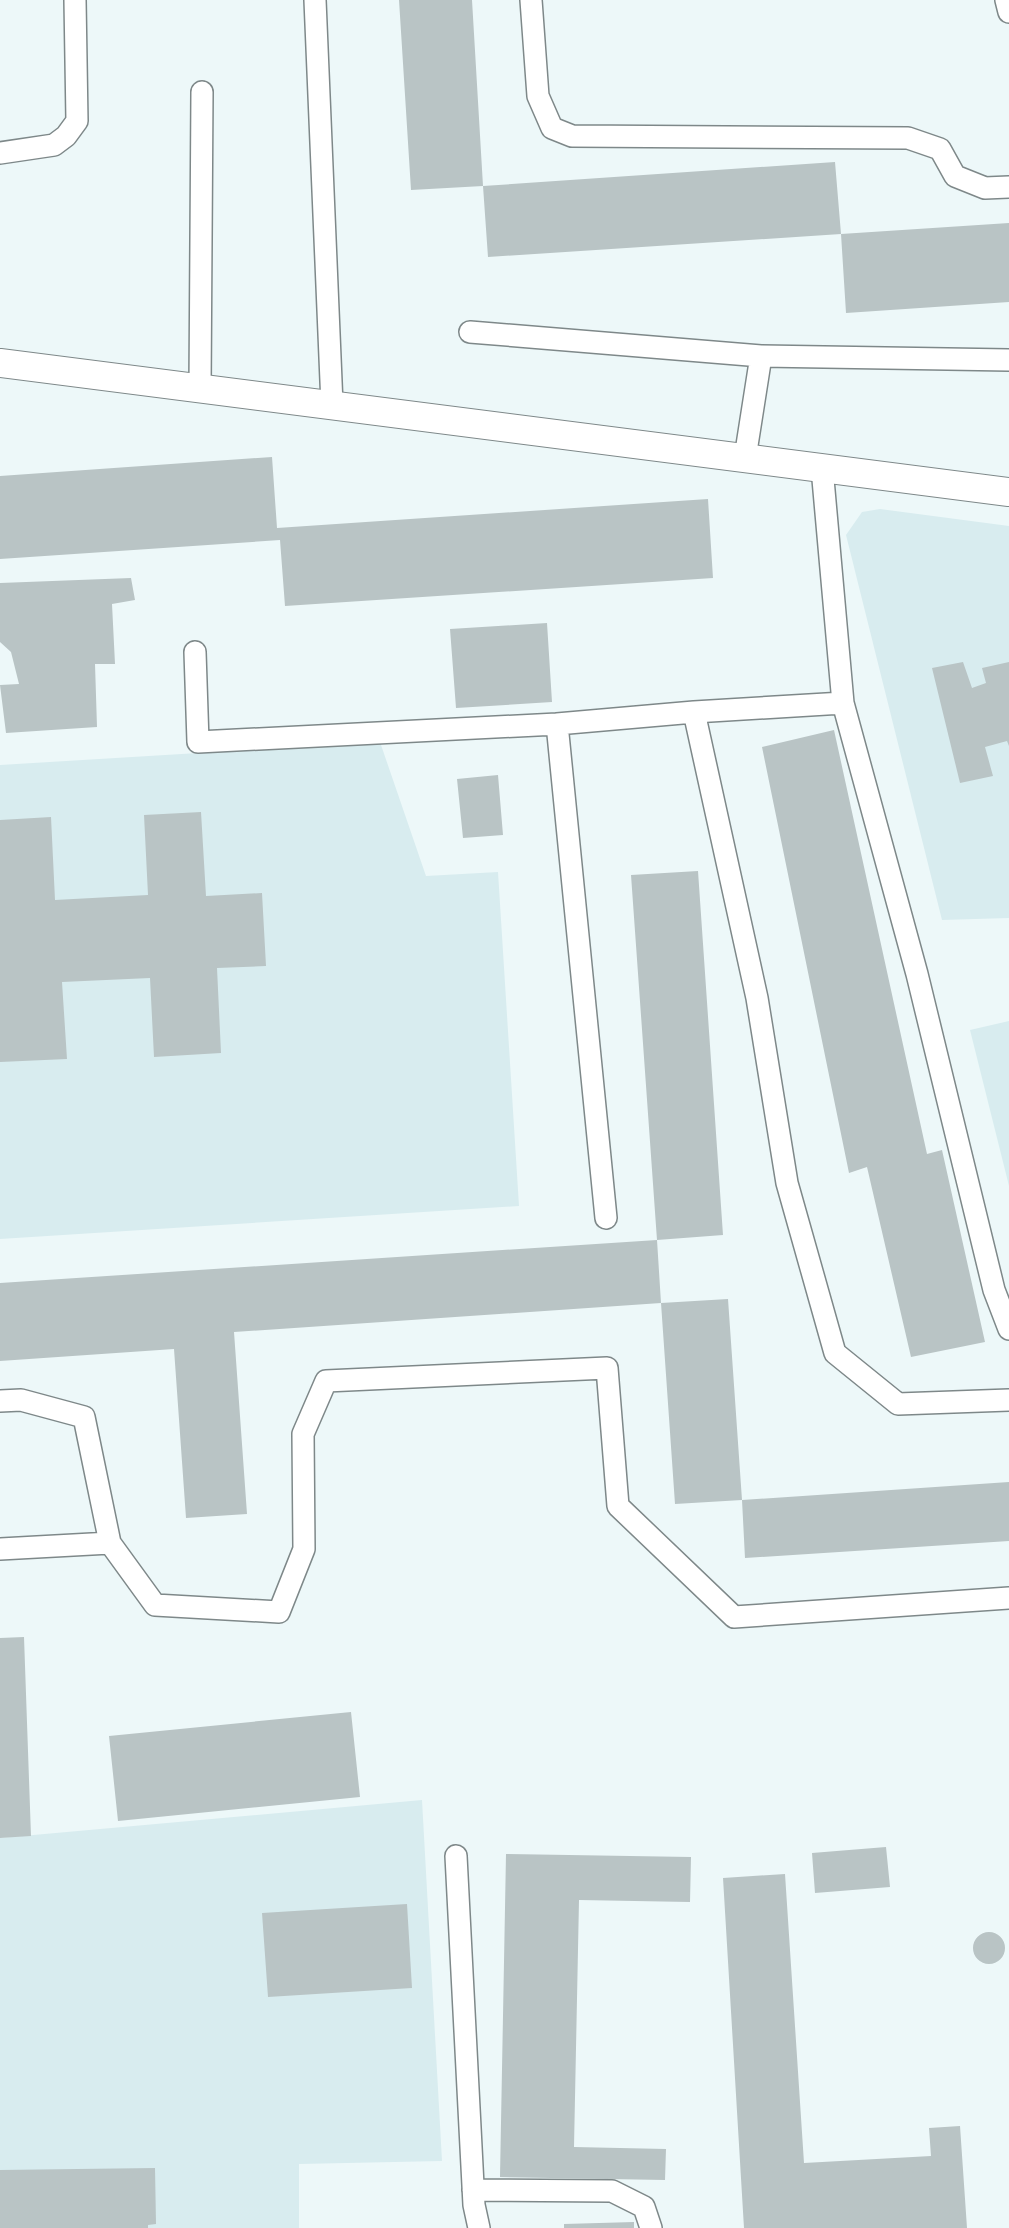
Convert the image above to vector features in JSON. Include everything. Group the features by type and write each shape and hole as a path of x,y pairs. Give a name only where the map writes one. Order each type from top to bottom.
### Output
{"street":[{"path":"0,363 1009,492"}],"lane":[{"path":"0,153 54,145 66,136 77,121 75,0"},
{"path":"315,0 332,405"},
{"path":"531,0 538,96 552,128 572,136 908,138 940,149 956,176 985,188 1009,187"},
{"path":"1006,0 1009,12"},
{"path":"200,388 202,92"},
{"path":"470,332 761,356 1009,360"},
{"path":"746,458 761,356"},
{"path":"822,468 843,703 917,974 994,1290 1009,1329"},
{"path":"195,652 198,742 558,724 694,712 843,703"},
{"path":"694,712 757,998 787,1183 835,1353 898,1404 1009,1400"},
{"path":"558,724 606,1218"},
{"path":"0,1401 21,1400 84,1417 110,1543 154,1605 279,1612 304,1549 304,1434 326,1381 607,1368 618,1506 734,1617 1009,1598"},
{"path":"0,1549 110,1543"},
{"path":"456,1856 473,2190 479,2228"},
{"path":"473,2190 612,2191 644,2207 651,2228"}],"shaded area":[{"path":"880,509 1009,526 1009,918 942,920 846,535 862,512"},
{"path":"380,742 426,876 498,872 519,1206 0,1239 0,765"},
{"path":"1009,1021 1009,1186 970,1030"},
{"path":"422,1800 442,2161 299,2164 299,2228 0,2228 0,1838"}],"building":[{"path":"399,0 472,0 483,186 411,190"},
{"path":"835,162 841,234 488,257 483,186"},
{"path":"1009,223 1009,302 846,313 841,234"},
{"path":"272,457 277,528 708,499 713,578 285,606 280,540 0,559 0,476"},
{"path":"131,578 135,600 112,604 115,664 95,664 97,727 6,733 0,685 19,684 11,652 0,642 0,583"},
{"path":"547,623 552,702 456,708 450,629"},
{"path":"963,662 972,688 986,683 982,668 1009,662 1009,746 1007,741 985,747 993,776 960,783 932,668"},
{"path":"834,730 927,1154 942,1150 985,1342 911,1357 867,1167 849,1173 762,747"},
{"path":"498,775 503,835 463,838 457,779"},
{"path":"201,812 206,896 262,893 266,966 217,968 221,1053 154,1057 150,978 62,982 67,1059 0,1062 0,820 51,817 55,900 148,895 144,815"},
{"path":"698,871 723,1235 657,1240 631,875"},
{"path":"657,1240 661,1303 234,1332 247,1514 186,1518 174,1349 0,1361 0,1283"},
{"path":"728,1299 742,1500 675,1504 661,1303"},
{"path":"1009,1482 1009,1541 745,1558 742,1500"},
{"path":"24,1637 31,1836 0,1838 0,1638"},
{"path":"351,1712 360,1797 118,1821 109,1736"},
{"path":"886,1847 890,1887 815,1893 812,1853"},
{"path":"506,1854 691,1857 690,1902 579,1900 574,2147 666,2149 665,2180 500,2177"},
{"path":"785,1874 804,2163 931,2156 929,2128 960,2126 967,2228 744,2228 723,1878"},
{"path":"407,1904 412,1988 268,1997 262,1913"},
{"path":"989,1932 1001,1936 1005,1948 1001,1960 989,1964 977,1960 973,1948 977,1936"},
{"path":"155,2168 156,2224 148,2225 148,2228 0,2228 0,2170"},
{"path":"634,2222 634,2228 564,2228 564,2224"}]}
